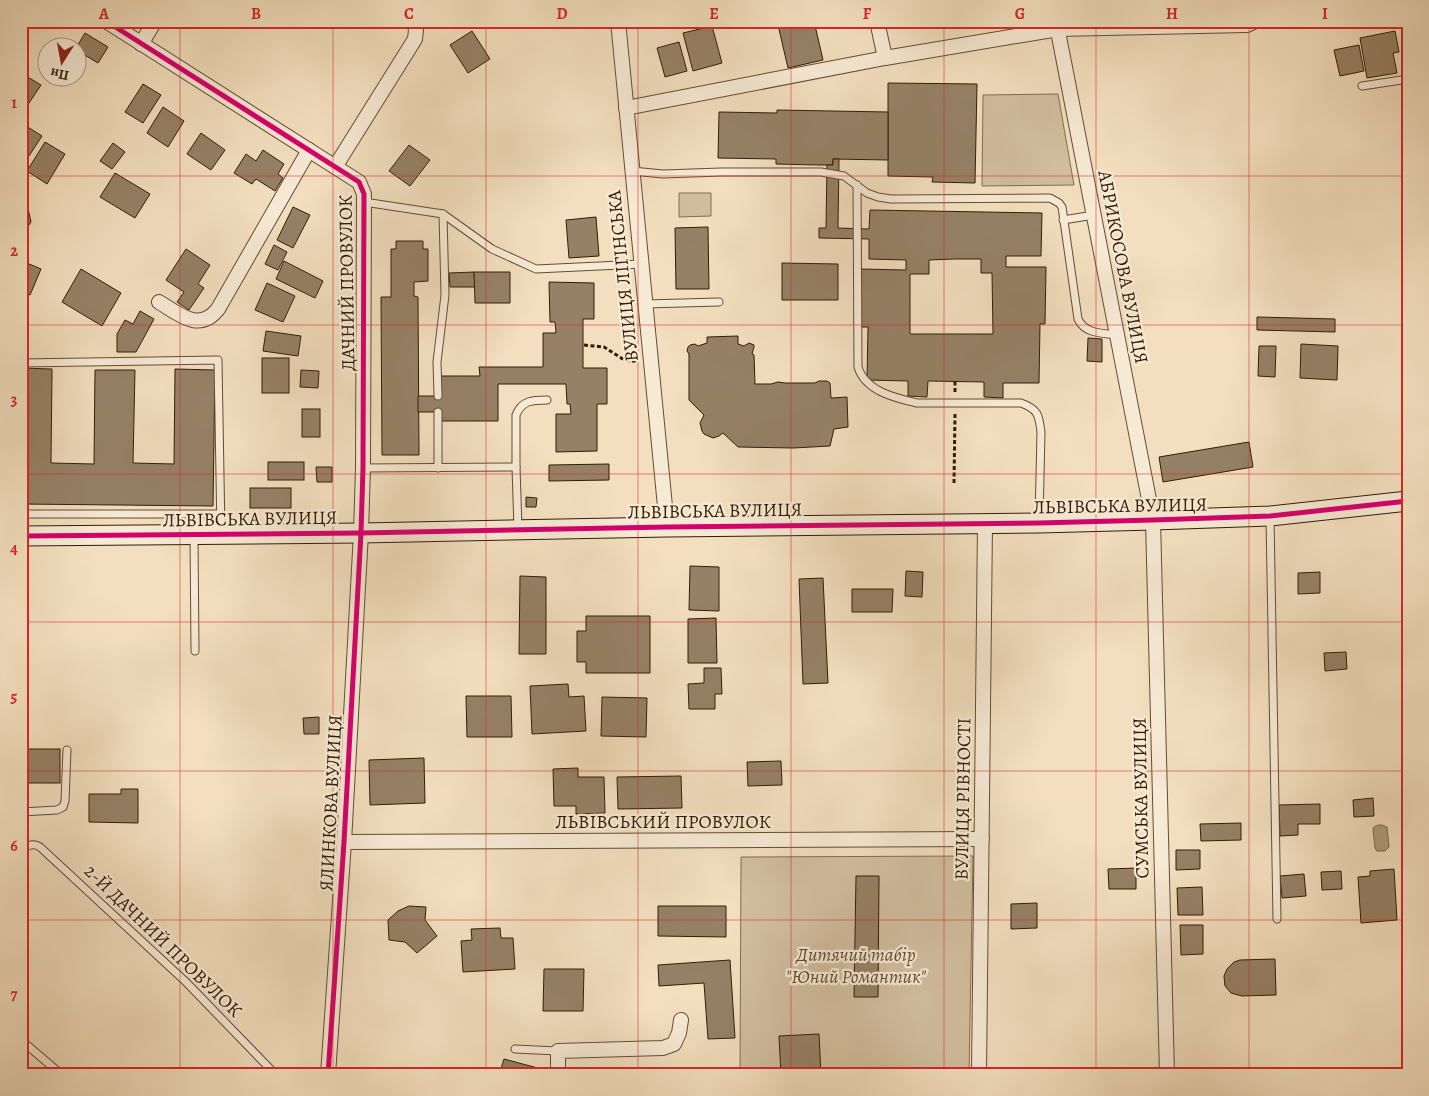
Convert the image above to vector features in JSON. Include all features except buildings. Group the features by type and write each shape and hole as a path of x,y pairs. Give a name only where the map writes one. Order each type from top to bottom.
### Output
{"main road":[{"name":"ЛЬВІВСЬКА ВУЛИЦЯ","path":"21,536 1039,523 1270,516 1408,501"}],"street":[{"name":"ДАЧНИЙ ПРОВУЛОК","path":"106,21 359,182 364,194 361,533"},
{"path":"141,44 155,21"},
{"path":"335,167 415,39 414,21"},
{"name":"ВУЛИЦЯ ЛІГІНСЬКА","path":"618,21 667,527"},
{"path":"877,21 885,58"},
{"path":"626,108 1057,25 1247,25 1255,21"},
{"name":"АБРИКОСОВА ВУЛИЦЯ","path":"1057,25 1153,520"},
{"path":"159,302 191,320 199,321 213,315 309,150"},
{"name":"СУМСЬКА ВУЛИЦЯ","path":"1153,520 1167,1075"},
{"name":"ВУЛИЦЯ РІВНОСТІ","path":"979,1075 985,523"},
{"name":"ЯЛИНКОВА ВУЛИЦЯ","path":"328,1075 344,842 361,533"},
{"name":"ЛЬВІВСЬКИЙ ПРОВУЛОК","path":"344,842 982,839"},
{"path":"558,1075 558,1051 663,1048 674,1044 681,1020"}],"lane":[{"path":"1362,86 1408,79"},
{"path":"632,171 663,174 821,172 844,176 867,192 878,197 891,199 1050,198 1055,200 1062,208 1080,324 1088,330 1117,335"},
{"path":"857,185 858,367 860,374 874,388 900,400 917,403 1021,403 1036,411 1040,420 1041,432 1039,523"},
{"path":"364,202 444,214 492,249 536,268 641,264"},
{"path":"438,396 437,362 445,295 444,214"},
{"path":"1063,220 1094,215"},
{"path":"645,304 719,302"},
{"path":"21,363 218,360 220,534"},
{"path":"518,530 516,415 519,408 528,402 547,400"},
{"path":"438,412 438,468"},
{"path":"363,468 516,468"},
{"path":"21,514 220,514"},
{"path":"1270,516 1276,919"},
{"path":"194,535 195,651"},
{"path":"21,812 57,810 63,807 65,801 67,750"},
{"name":"2-Й ДАЧНИЙ ПРОВУЛОК","path":"21,850 31,844 40,847 186,982 276,1075"},
{"path":"21,1040 62,1075"},
{"path":"515,1048 558,1051"}],"path":[{"path":"584,345 604,347 626,361 650,360"},
{"path":"954,483 955,381"}],"green space":[{"path":"1058,94 1074,185 982,186 983,95"},
{"path":"679,193 711,193 711,216 679,217"},
{"name":"Дитячий табір \"Юний Романтик\"","path":"973,856 969,1075 740,1075 741,857"}],"shaded area":[{"path":"1378,825 1387,827 1389,847 1385,851 1377,851 1375,848 1373,829"}],"cycle path":[{"path":"106,21 359,182 364,194 361,533 344,842 328,1075"},
{"path":"21,536 1039,523 1270,516 1408,501"}]}
